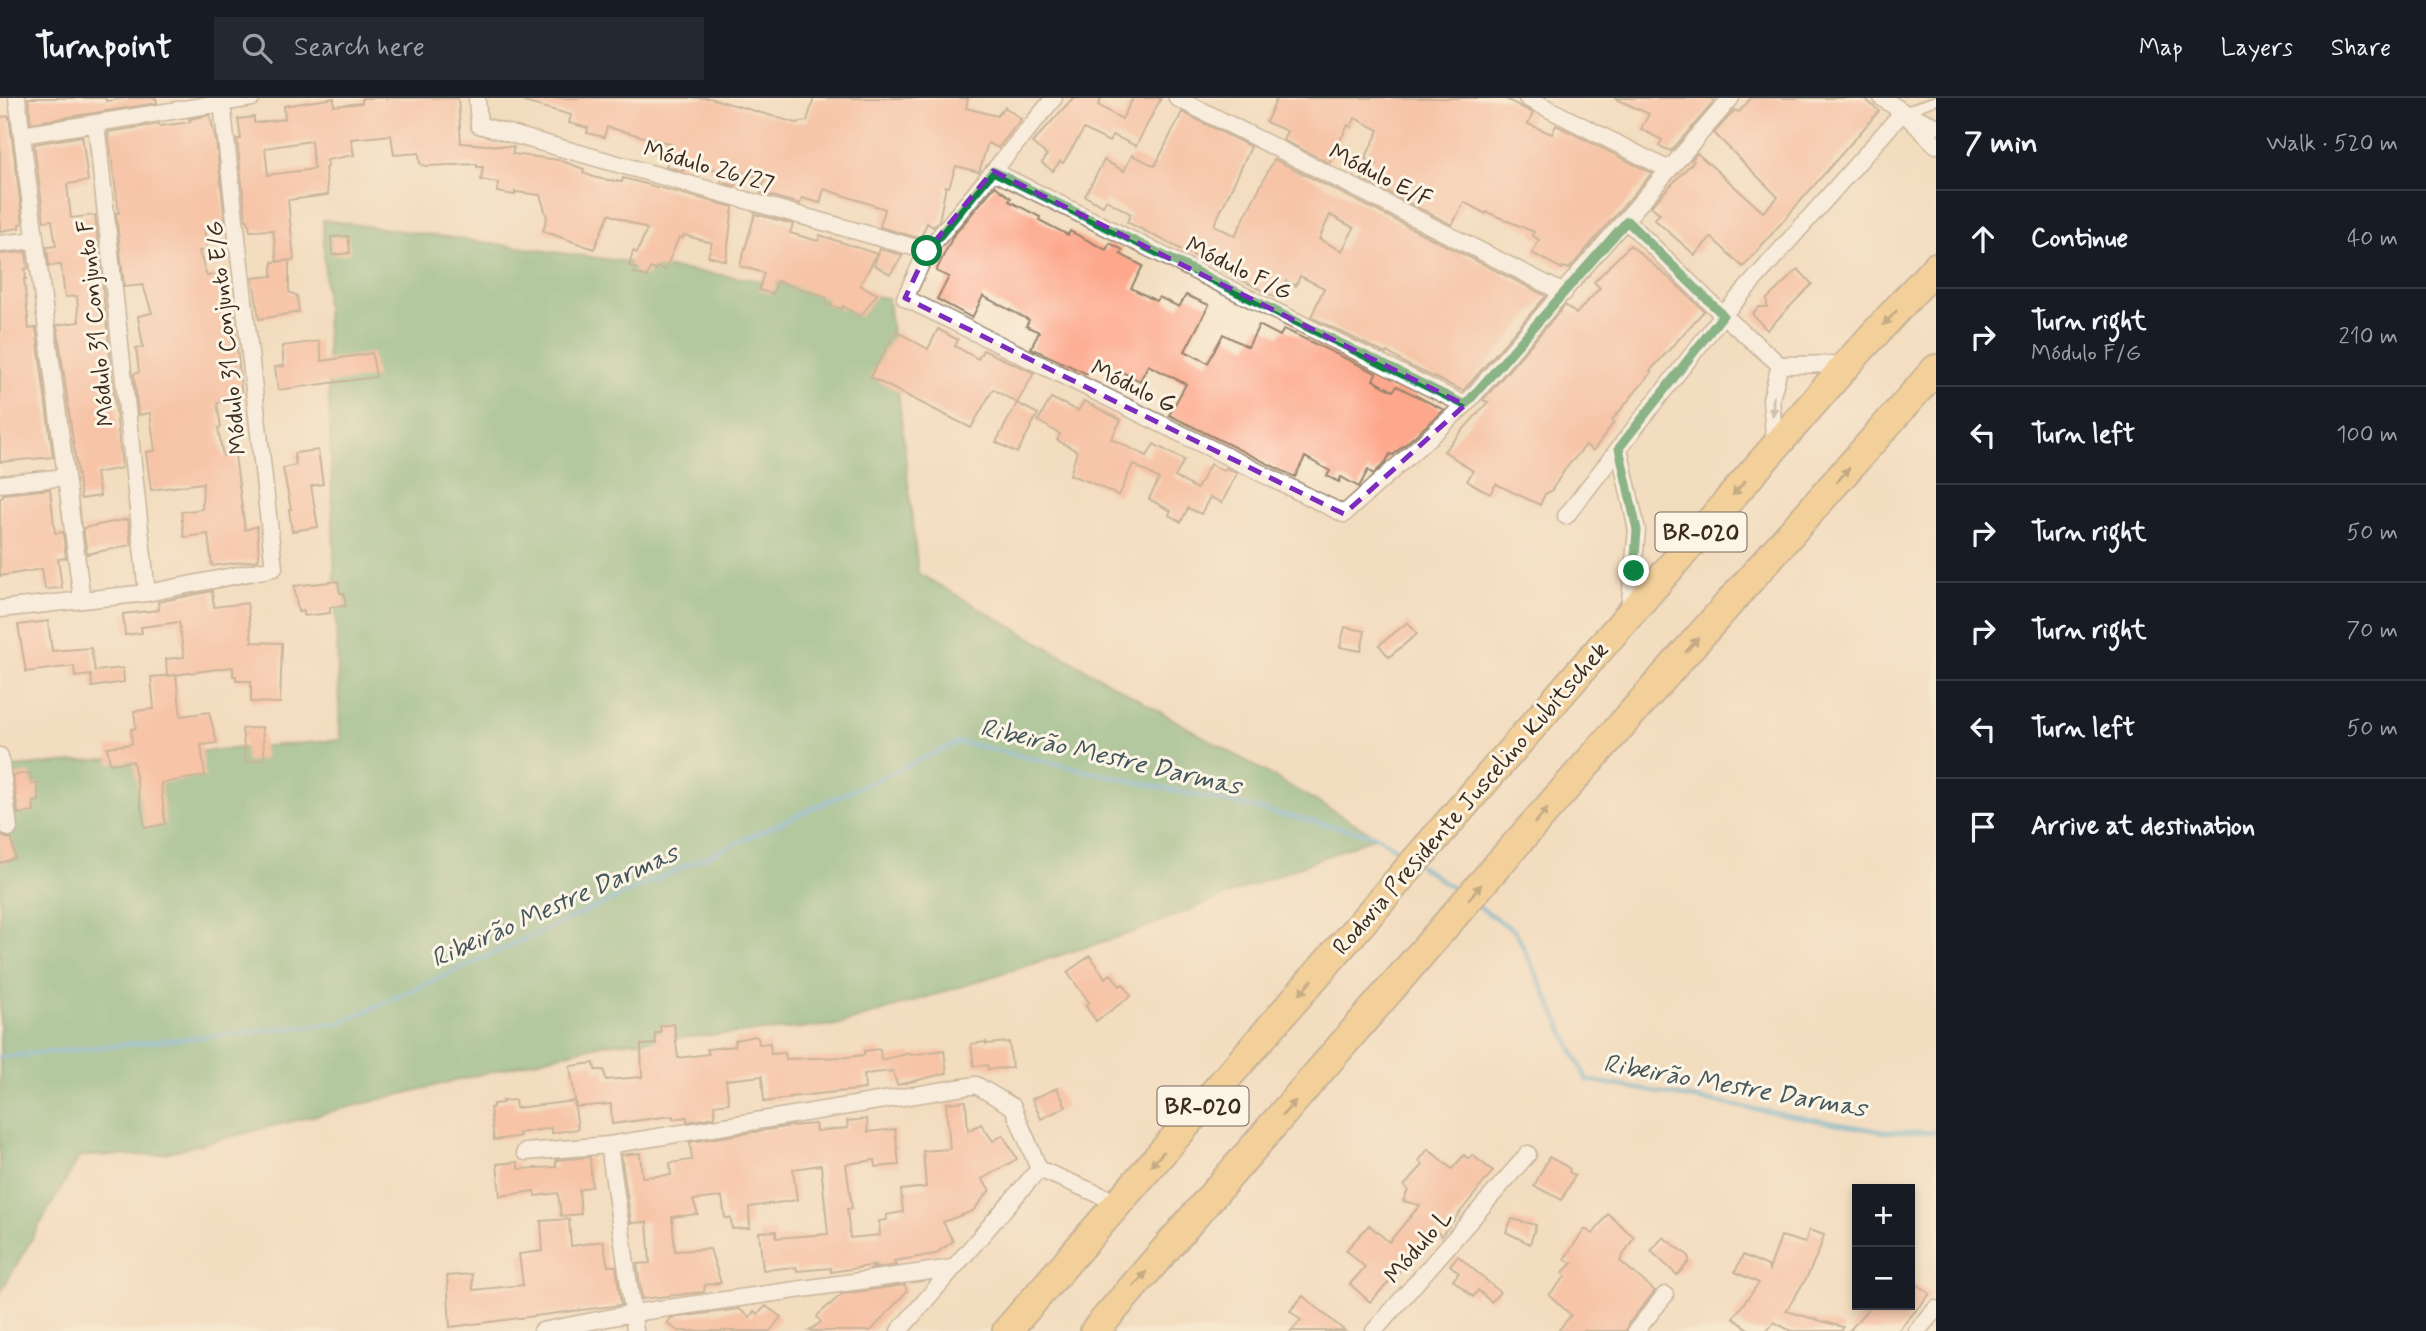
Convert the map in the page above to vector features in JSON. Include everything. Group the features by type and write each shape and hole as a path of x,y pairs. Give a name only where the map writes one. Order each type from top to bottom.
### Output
{"highway":[{"name":"Rodovia Presidente Juscelino Kubitschek","path":"1007,1331 1847,364 1936,267"},
{"name":"BR-020","path":"1095,1331 1496,867 1936,369"}],"street":[{"path":"18,98 82,600"},
{"path":"22,135 252,98"},
{"name":"Módulo 26/27","path":"477,98 478,125 927,251"},
{"path":"1031,98 1052,101"},
{"name":"Módulo E/F","path":"1177,98 1564,293"},
{"path":"1527,98 1669,170"},
{"path":"1465,405 1731,98"},
{"path":"1882,98 1903,112 1936,126"},
{"path":"927,251 1052,101"},
{"name":"Módulo 31 Conjunto E/G","path":"148,593 274,568 222,103"},
{"path":"1903,112 1936,145"},
{"path":"1566,516 1723,315 1903,112"},
{"name":"Módulo 31 Conjunto F","path":"96,123 148,593"},
{"name":"Módulo F/G","path":"993,171 1465,405"},
{"path":"1627,221 1723,315 1780,365 1847,364"},
{"path":"0,244 36,240"},
{"name":"Módulo G","path":"927,251 905,298 1343,514 1465,405"},
{"path":"1775,447 1771,399 1780,365"},
{"path":"1619,448 1637,530 1629,615"},
{"path":"0,484 66,477"},
{"path":"0,609 148,593"},
{"path":"0,756 9,828"},
{"path":"525,1152 609,1145 976,1085 1013,1107 1039,1169 1119,1203"},
{"path":"609,1145 635,1331"},
{"name":"Módulo L","path":"1374,1331 1528,1154"},
{"path":"899,1331 1039,1169"},
{"path":"542,1331 633,1313 952,1268"},
{"path":"1636,1331 1665,1296"},
{"path":"1917,1331 1936,1309"}],"lane":[{"path":"1903,112 1936,100"}],"highlighted area":[{"path":"993,171 1465,405 1344,514 905,298 927,251"}],"green space":[{"path":"323,220 888,298 918,573 1377,836 1137,931 839,1025 603,1044 157,1155 80,1156 0,1293 0,768 340,740"}],"building":[{"path":"28,98 106,98 106,101 156,98 157,103 31,123"},
{"path":"334,98 334,106 362,103 362,98 458,98 461,143 514,147 512,154 559,160 584,169 583,173 596,178 622,182 623,178 733,207 726,261 708,256 712,243 684,235 683,238 679,237 665,270 650,268 647,277 634,273 636,268 629,266 633,251 637,253 647,229 609,214 594,249 543,231 547,217 540,195 497,192 498,183 481,180 483,167 477,167 477,164 426,166 420,164 419,153 394,155 391,135 351,139 354,155 327,160 328,167 325,168 328,195 288,200 294,260 277,262 273,230 250,231 246,220 237,139 241,139 238,119 254,117 254,123 285,119 284,106","holes":["311,141 314,169 268,175 265,148"]},
{"path":"524,98 710,98 796,123 807,121 814,98 968,98 966,108 997,116 1005,107 1021,119 998,148 988,143 979,172 956,166 949,187 946,186 939,221 933,227 927,223 921,236 915,237 880,227 885,209 824,189 820,203 802,198 800,204 761,193 765,178 739,172 736,186 721,182 724,172 686,161 683,171 666,167 671,144 607,127 604,137 587,133 588,128 569,123 571,115 524,102"},
{"path":"1073,98 1102,98 1098,105 1122,119 1133,98 1161,98 1136,146 1113,135 1109,142 1084,129 1063,163 1060,161 1053,171 1042,163 1047,155 1032,143"},
{"path":"1277,98 1504,98 1533,113 1528,124 1552,134 1556,125 1652,173 1569,269 1562,269 1532,253 1539,240 1532,235 1534,232 1487,212 1486,214 1464,202 1452,225 1362,179 1377,164 1365,159 1379,130 1355,118 1351,127 1348,125 1329,163 1283,140 1287,131 1266,122"},
{"path":"1614,98 1710,98 1715,101 1671,151 1659,146 1662,140 1641,129 1649,114"},
{"path":"1751,98 1864,98 1879,111 1743,267 1711,237 1695,255 1654,219 1660,214 1651,206 1694,161 1691,160 1697,153 1763,212 1778,197 1714,133 1735,110 1739,112"},
{"path":"1182,112 1251,147 1214,225 1235,236 1274,159 1546,296 1463,391 1311,317 1324,288 1300,276 1296,286 1286,281 1277,298 1127,222 1131,214 1106,200 1103,206 1085,196 1104,160 1124,171 1132,155 1155,166","holes":["1330,215 1354,228 1342,251 1319,239"]},
{"path":"210,115 216,141 225,222 204,225 207,250 199,251 207,276 224,273 230,314 234,314 242,399 217,403 221,427 218,428 223,456 235,455 245,530 257,526 259,557 258,560 212,566 208,534 184,537 181,512 202,509 203,483 151,490 146,452 155,451 150,413 138,415 134,374 139,372 136,348 143,347 138,316 152,313 143,285 124,287 116,213 119,213 108,132 191,122 189,119"},
{"path":"9,116 23,223 19,224 19,228 0,231 0,117"},
{"path":"82,136 88,181 67,184 71,218 95,215 122,468 96,473 100,496 81,499 57,325 79,322 77,296 65,297 61,265 49,266 47,247 56,246 52,220 44,221 34,144"},
{"path":"995,186 1011,198 1009,201 1068,235 1070,231 1106,250 1110,243 1123,250 1120,254 1143,266 1131,288 1156,301 1159,297 1179,307 1186,295 1209,305 1185,351 1208,363 1223,334 1248,347 1259,325 1280,336 1284,329 1376,373 1373,380 1393,391 1397,386 1444,410 1393,455 1390,454 1373,474 1368,470 1359,487 1341,477 1339,482 1327,476 1330,471 1305,457 1295,477 1169,415 1186,384 1148,365 1140,381 1118,370 1117,374 1093,362 1087,374 1031,348 1039,332 1026,326 1029,320 983,296 972,318 937,299 949,277 936,271 953,236"},
{"path":"755,214 793,224 790,233 818,241 820,235 877,254 860,285 877,294 860,317 843,306 842,309 826,304 827,298 777,281 773,294 759,290 764,273 740,266"},
{"path":"348,236 350,253 332,255 331,237"},
{"path":"1630,245 1704,311 1650,371 1652,372 1612,420 1614,422 1593,451 1586,445 1551,491 1545,494 1540,505 1496,484 1490,494 1467,481 1473,471 1444,451 1488,402 1483,400 1565,305 1576,314 1600,288 1594,282"},
{"path":"880,249 903,255 890,274 874,265"},
{"path":"26,252 28,268 25,269 24,279 29,329 36,328 53,457 0,462 0,254"},
{"path":"289,260 289,292 297,296 299,312 259,319 253,278 272,276 272,262"},
{"path":"1798,269 1812,284 1767,330 1752,314 1759,307 1767,307 1767,299"},
{"path":"938,329 958,340 955,346 978,359 983,350 1034,373 1017,403 993,389 971,428 870,377 896,331 928,349"},
{"path":"319,341 322,361 372,353 376,377 278,390 275,367 284,366 282,346"},
{"path":"1051,398 1078,411 1084,401 1121,420 1111,439 1147,456 1154,444 1184,460 1175,477 1197,489 1210,464 1224,471 1226,468 1237,473 1222,503 1210,497 1201,514 1188,508 1181,522 1169,515 1171,511 1149,499 1159,479 1133,464 1119,496 1070,475 1077,451 1057,440 1060,434 1038,421"},
{"path":"1017,403 1038,414 1017,453 996,442"},
{"path":"318,450 323,484 311,486 318,527 292,531 291,509 283,468 296,465 294,453"},
{"path":"50,489 55,533 63,532 66,558 58,559 62,588 45,589 42,569 0,576 0,498 3,494"},
{"path":"128,519 131,545 87,554 83,528"},
{"path":"338,581 346,606 330,607 330,613 304,616 304,611 298,612 294,586"},
{"path":"212,591 214,607 247,603 252,642 282,643 280,703 251,702 251,681 236,681 233,667 167,676 166,659 184,657 179,622 141,627 142,633 125,635 123,614 159,610 158,602"},
{"path":"48,621 52,651 91,648 95,671 123,668 124,682 92,687 91,675 75,677 74,666 26,672 18,625"},
{"path":"1408,622 1417,634 1389,657 1379,645"},
{"path":"1345,627 1365,631 1361,651 1340,647"},
{"path":"176,675 181,716 209,712 217,743 201,745 205,776 161,783 165,824 145,828 133,761 110,764 107,747 132,744 131,729 136,728 134,711 154,709 151,677"},
{"path":"262,727 265,759 246,762 242,729"},
{"path":"30,773 32,784 37,783 39,801 33,802 34,812 18,814 13,775"},
{"path":"0,833 6,838 12,838 15,858 0,863"},
{"path":"1090,956 1105,978 1111,974 1120,986 1123,984 1131,996 1096,1021 1085,1005 1089,1002 1067,972"},
{"path":"674,1024 678,1058 709,1054 707,1049 735,1046 735,1040 755,1036 759,1044 770,1043 771,1054 785,1053 786,1059 848,1057 880,1049 881,1060 910,1053 944,1050 947,1073 897,1085 893,1071 864,1074 865,1089 764,1102 762,1076 726,1080 729,1103 714,1105 715,1117 687,1122 687,1117 673,1119 673,1116 612,1124 611,1104 576,1107 570,1066 594,1063 595,1070 604,1070 606,1080 642,1077 641,1045 656,1044 655,1033 661,1033 660,1026"},
{"path":"1009,1042 1012,1068 988,1069 987,1065 974,1066 971,1044"},
{"path":"1057,1088 1066,1107 1041,1119 1032,1099"},
{"path":"515,1100 516,1108 574,1101 578,1129 552,1133 551,1128 494,1140 490,1108 493,1104 503,1103 502,1101"},
{"path":"966,1101 968,1131 981,1124 993,1141 1003,1135 1017,1159 982,1179 990,1190 973,1211 943,1222 953,1241 935,1254 894,1261 896,1265 871,1269 876,1265 831,1272 831,1268 763,1270 759,1232 776,1231 776,1238 828,1234 821,1165 793,1169 797,1200 749,1207 750,1228 732,1229 731,1218 725,1218 722,1197 693,1200 698,1214 672,1217 675,1251 710,1249 721,1283 705,1285 704,1292 642,1299 637,1264 650,1263 647,1222 631,1223 621,1155 640,1153 642,1177 671,1175 670,1163 692,1160 690,1142 792,1126 815,1124 816,1131 848,1128 847,1121 867,1119 868,1132 895,1129 899,1165 876,1167 875,1160 846,1164 852,1208 847,1209 850,1238 880,1235 879,1221 887,1220 886,1215 903,1212 901,1190 926,1187 923,1151 950,1149 946,1103"},
{"path":"1428,1149 1452,1169 1464,1155 1469,1159 1472,1155 1493,1171 1441,1236 1437,1231 1409,1265 1407,1263 1370,1302 1350,1284 1365,1267 1346,1250 1369,1225 1389,1242 1420,1205 1403,1201 1408,1190 1404,1186 1423,1165 1419,1161"},
{"path":"590,1157 592,1186 579,1190 581,1214 561,1216 558,1193 535,1196 534,1191 500,1196 497,1164 518,1162 518,1169 556,1167 556,1160"},
{"path":"1549,1157 1566,1166 1570,1169 1569,1172 1575,1175 1562,1200 1534,1186"},
{"path":"1608,1214 1634,1237 1620,1261 1655,1291 1628,1324 1626,1331 1558,1331 1571,1315 1549,1295 1566,1276 1562,1273 1572,1263 1564,1259 1585,1229 1593,1234"},
{"path":"569,1219 571,1246 603,1241 608,1266 616,1266 621,1305 450,1327 447,1276 472,1274 473,1290 523,1285 519,1254 543,1251 541,1221"},
{"path":"1512,1219 1536,1225 1530,1244 1506,1232"},
{"path":"1809,1230 1824,1235 1807,1277 1786,1311 1843,1327 1842,1331 1791,1331 1774,1322 1767,1331 1751,1331 1733,1318 1759,1283 1735,1272 1743,1255 1768,1266 1769,1270 1781,1236 1805,1243"},
{"path":"1663,1237 1689,1256 1689,1262 1677,1275 1651,1251"},
{"path":"1458,1256 1500,1292 1491,1302 1478,1290 1473,1297 1453,1280 1459,1273 1450,1265"},
{"path":"1915,1283 1930,1294 1898,1331 1849,1331 1867,1310 1915,1310"},
{"path":"905,1285 907,1291 871,1331 809,1331 821,1322 817,1317 819,1314 842,1294"},
{"path":"1303,1296 1345,1331 1291,1331 1301,1320 1290,1311"},
{"path":"766,1306 781,1317 770,1331 678,1331 667,1323 671,1318 739,1309 750,1317 754,1311 758,1314"}],"waterway":[{"name":"Ribeirão Mestre Darmas","path":"0,1057 340,1023 959,742 1377,836 1407,857"},
{"name":"Ribeirão Mestre Darmas","path":"1420,866 1461,894"},
{"name":"Ribeirão Mestre Darmas","path":"1475,904 1516,932 1587,1080 1885,1132 1936,1132"}],"route":[{"path":"927,251 993,171 1465,405 1627,221 1723,315 1619,448 1637,530 1634,571"}]}
